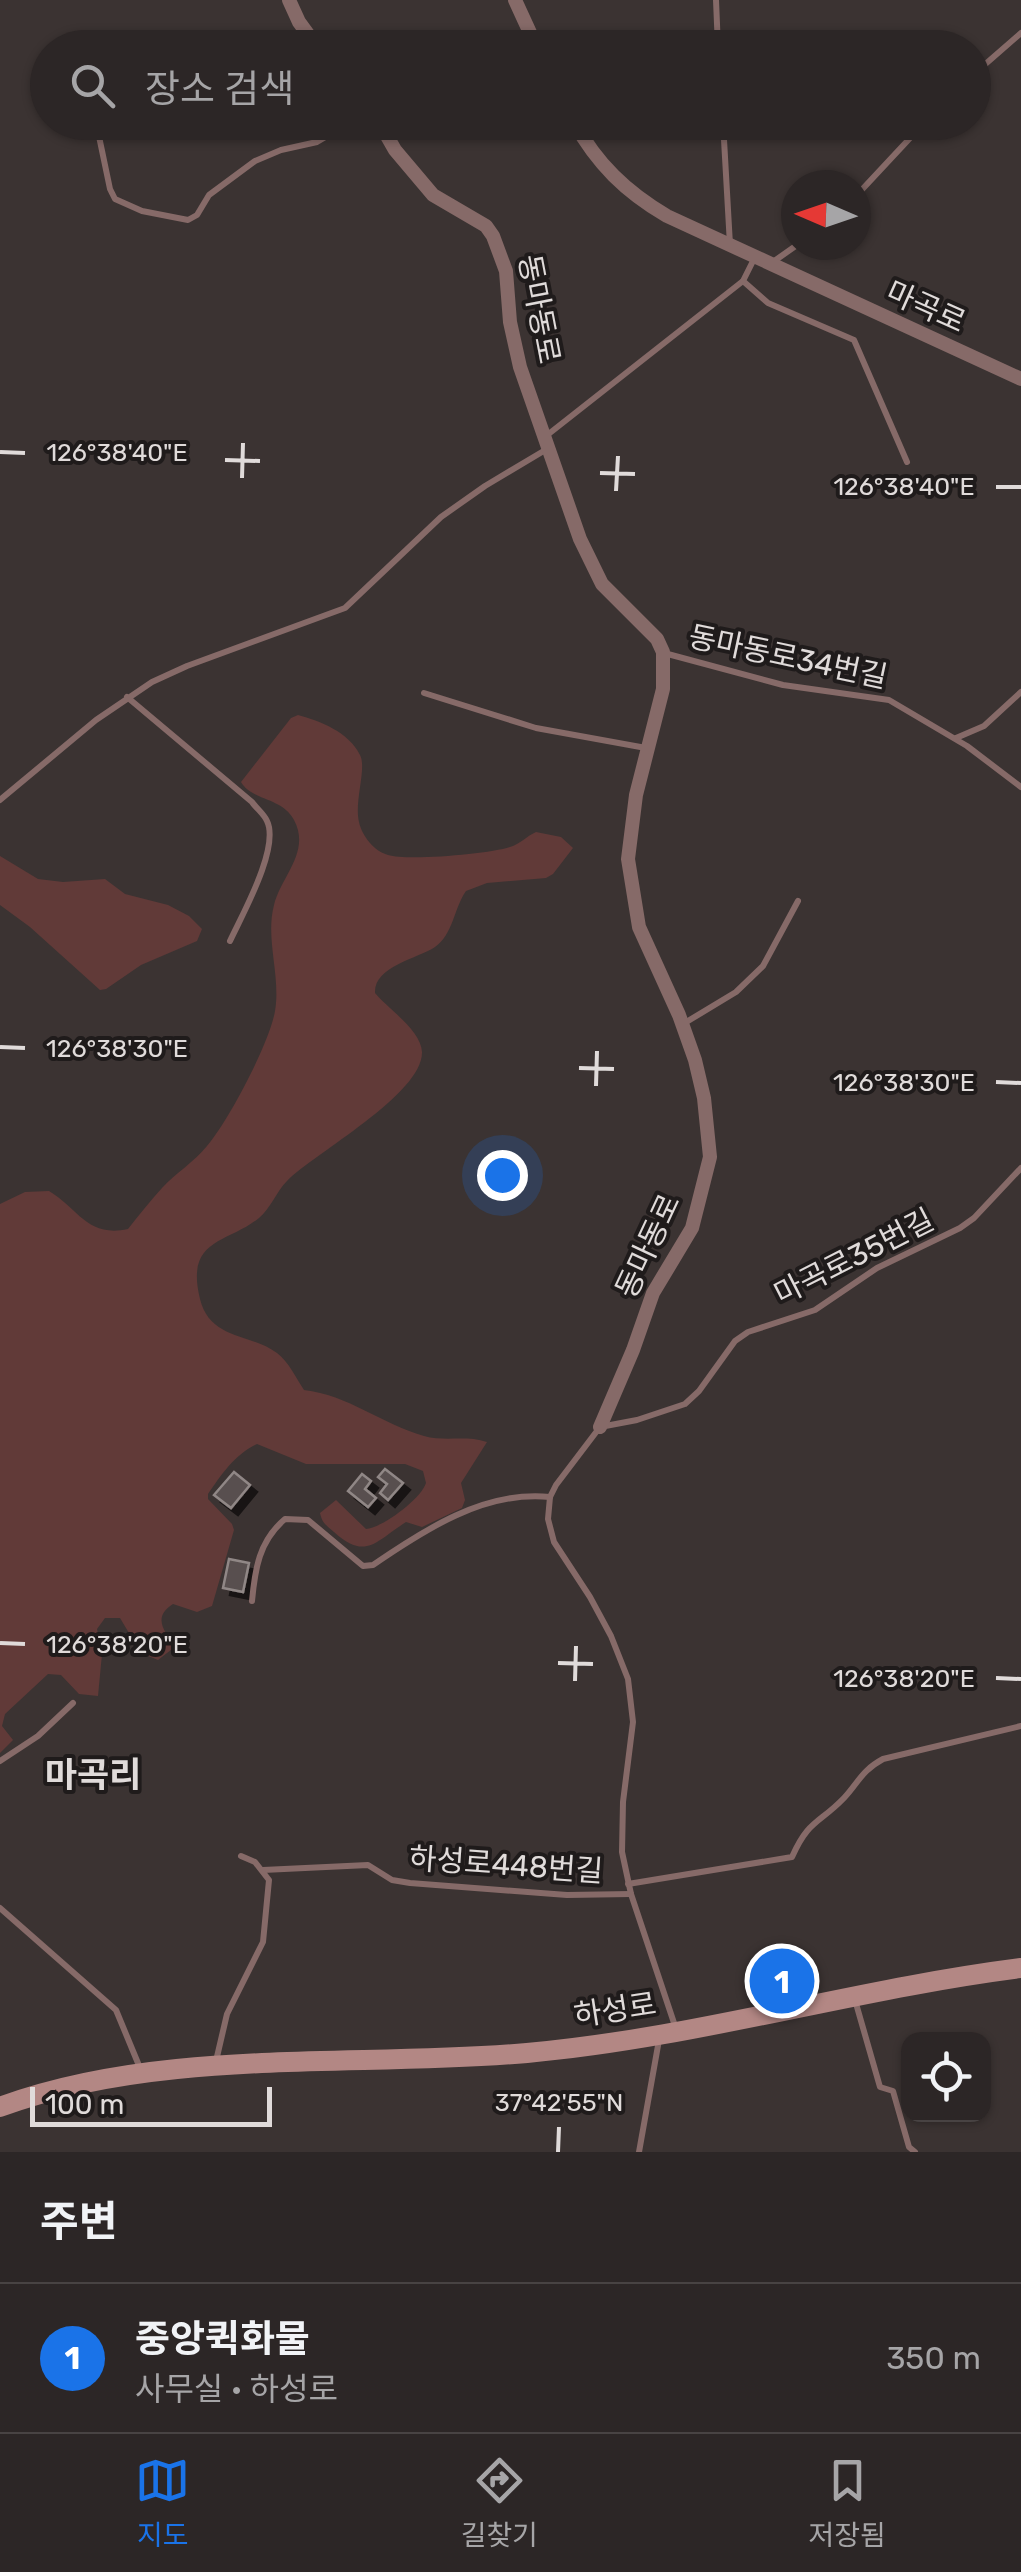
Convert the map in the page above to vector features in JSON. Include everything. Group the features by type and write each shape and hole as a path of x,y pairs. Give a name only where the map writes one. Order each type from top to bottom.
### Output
{"street":[{"path":"289,0 306,30"},
{"path":"514,0 528,30"},
{"name":"동마동로","path":"388,140 434,195 486,226 493,236 506,271 513,342 590,564 615,599 656,638 663,652 664,690 630,828 632,901 646,949 682,1024 704,1098 710,1145 707,1178 692,1228 653,1293 634,1350 600,1427"},
{"name":"마곡로","path":"585,140 599,162 624,188 667,216 1021,379"},
{"name":"하성로","path":"0,2107 67,2086 142,2074 214,2067 528,2053 668,2032 1021,1968"}],"lane":[{"path":"716,0 717,30"},
{"path":"991,59 1021,33"},
{"path":"100,140 115,199 142,211 188,220 197,215 210,196 255,160 320,140"},
{"path":"724,140 730,246"},
{"path":"871,182 910,140"},
{"path":"0,800 127,697 186,666 344,608 441,516 546,443 762,262 781,253"},
{"name":"마곡로","path":"742,281 768,303 854,340 907,462"},
{"name":"동마동로34번길","path":"663,652 783,686 889,700 954,739 1021,787"},
{"path":"954,739 984,726 1021,692"},
{"path":"424,693 536,728 647,748"},
{"path":"127,697 252,802 268,822 266,854 230,941"},
{"path":"682,1024 736,992 764,966 798,901"},
{"name":"마곡로35번길","path":"600,1427 685,1404 699,1392 735,1341 748,1332 815,1310 877,1268 960,1228 1021,1168"},
{"path":"252,1600 262,1546 285,1520 308,1520 354,1561 363,1566 373,1565 430,1528 465,1512 509,1498 550,1497 600,1427"},
{"name":"하성로448번길","path":"550,1497 548,1519 554,1542 597,1610 628,1679 633,1722 623,1802 622,1852 668,2032"},
{"path":"0,1761 38,1736 73,1703"},
{"name":"하성로448번길","path":"628,1884 792,1858 810,1824 844,1797 866,1769 882,1758 1021,1726"},
{"path":"214,2067 227,2014 263,1942 269,1880 263,1870 241,1856"},
{"name":"하성로448번길","path":"263,1870 368,1864 392,1880 410,1883 567,1895 631,1894"},
{"path":"0,1908 116,2010 142,2074"},
{"path":"854,1998 880,2087 892,2091 909,2147 915,2152"},
{"path":"639,2152 668,2032"}],"shaded area":[{"path":"298,715 333,729 349,740 360,755 359,822 369,842 383,853 413,857 500,850 536,832 561,837 573,848 546,878 487,883 466,891 441,942 381,976 375,993 416,1036 422,1052 418,1068 387,1104 287,1181 259,1218 204,1253 198,1264 200,1299 212,1322 281,1357 304,1390 335,1398 424,1436 487,1442 461,1483 465,1500 462,1508 422,1527 406,1522 363,1547 345,1541 325,1524 320,1513 336,1500 366,1529 373,1527 417,1497 426,1483 423,1471 405,1464 306,1464 257,1444 249,1448 208,1494 234,1530 212,1606 197,1612 173,1604 167,1609 162,1625 176,1646 158,1660 141,1653 120,1618 105,1618 97,1629 102,1654 98,1696 79,1694 61,1675 48,1674 5,1714 2,1726 13,1740 0,1753 0,1204 25,1192 49,1191 93,1225 114,1231 128,1229 162,1188 202,1152 226,1119 272,1025 276,984 272,918 299,843 289,813 252,793 241,782 291,718"},
{"path":"0,856 38,879 105,879 125,894 168,905 189,916 202,929 197,941 141,965 100,990 0,905"}],"building":[{"path":"385,1469 403,1483 388,1500 380,1493 387,1484 378,1477"},
{"path":"234,1472 250,1485 231,1508 214,1495"},
{"path":"362,1474 371,1481 365,1489 376,1498 368,1507 348,1491"},
{"path":"229,1559 249,1563 243,1592 223,1588"}],"place":[{"name":"중앙퀵화물","path":"782,1981"}],"district":[{"name":"마곡리","path":"93,1775"}]}
